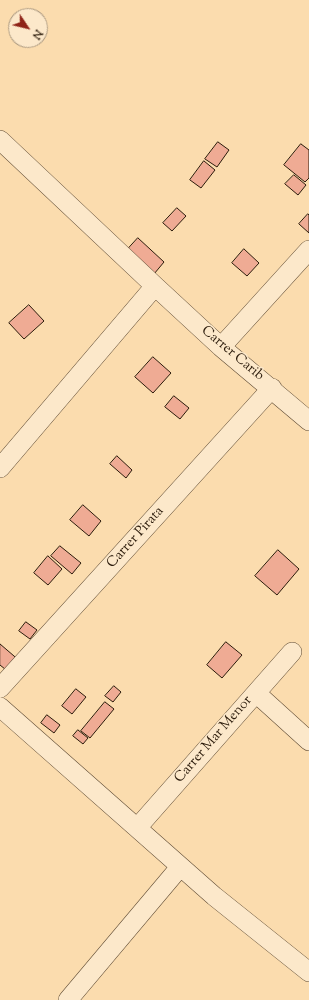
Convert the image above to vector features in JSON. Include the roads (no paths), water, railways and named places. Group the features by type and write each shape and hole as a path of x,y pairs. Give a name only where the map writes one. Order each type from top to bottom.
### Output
{"street":[{"name":"Carrer Carib","path":"0,140 222,347 309,421"},
{"path":"222,347 309,250"},
{"path":"0,468 155,286"},
{"name":"Carrer Pirata","path":"0,688 272,388"},
{"name":"Carrer Mar Menor","path":"137,828 292,652"},
{"path":"256,693 309,741"},
{"path":"0,707 180,867 309,972"},
{"path":"68,1000 180,867"}]}
